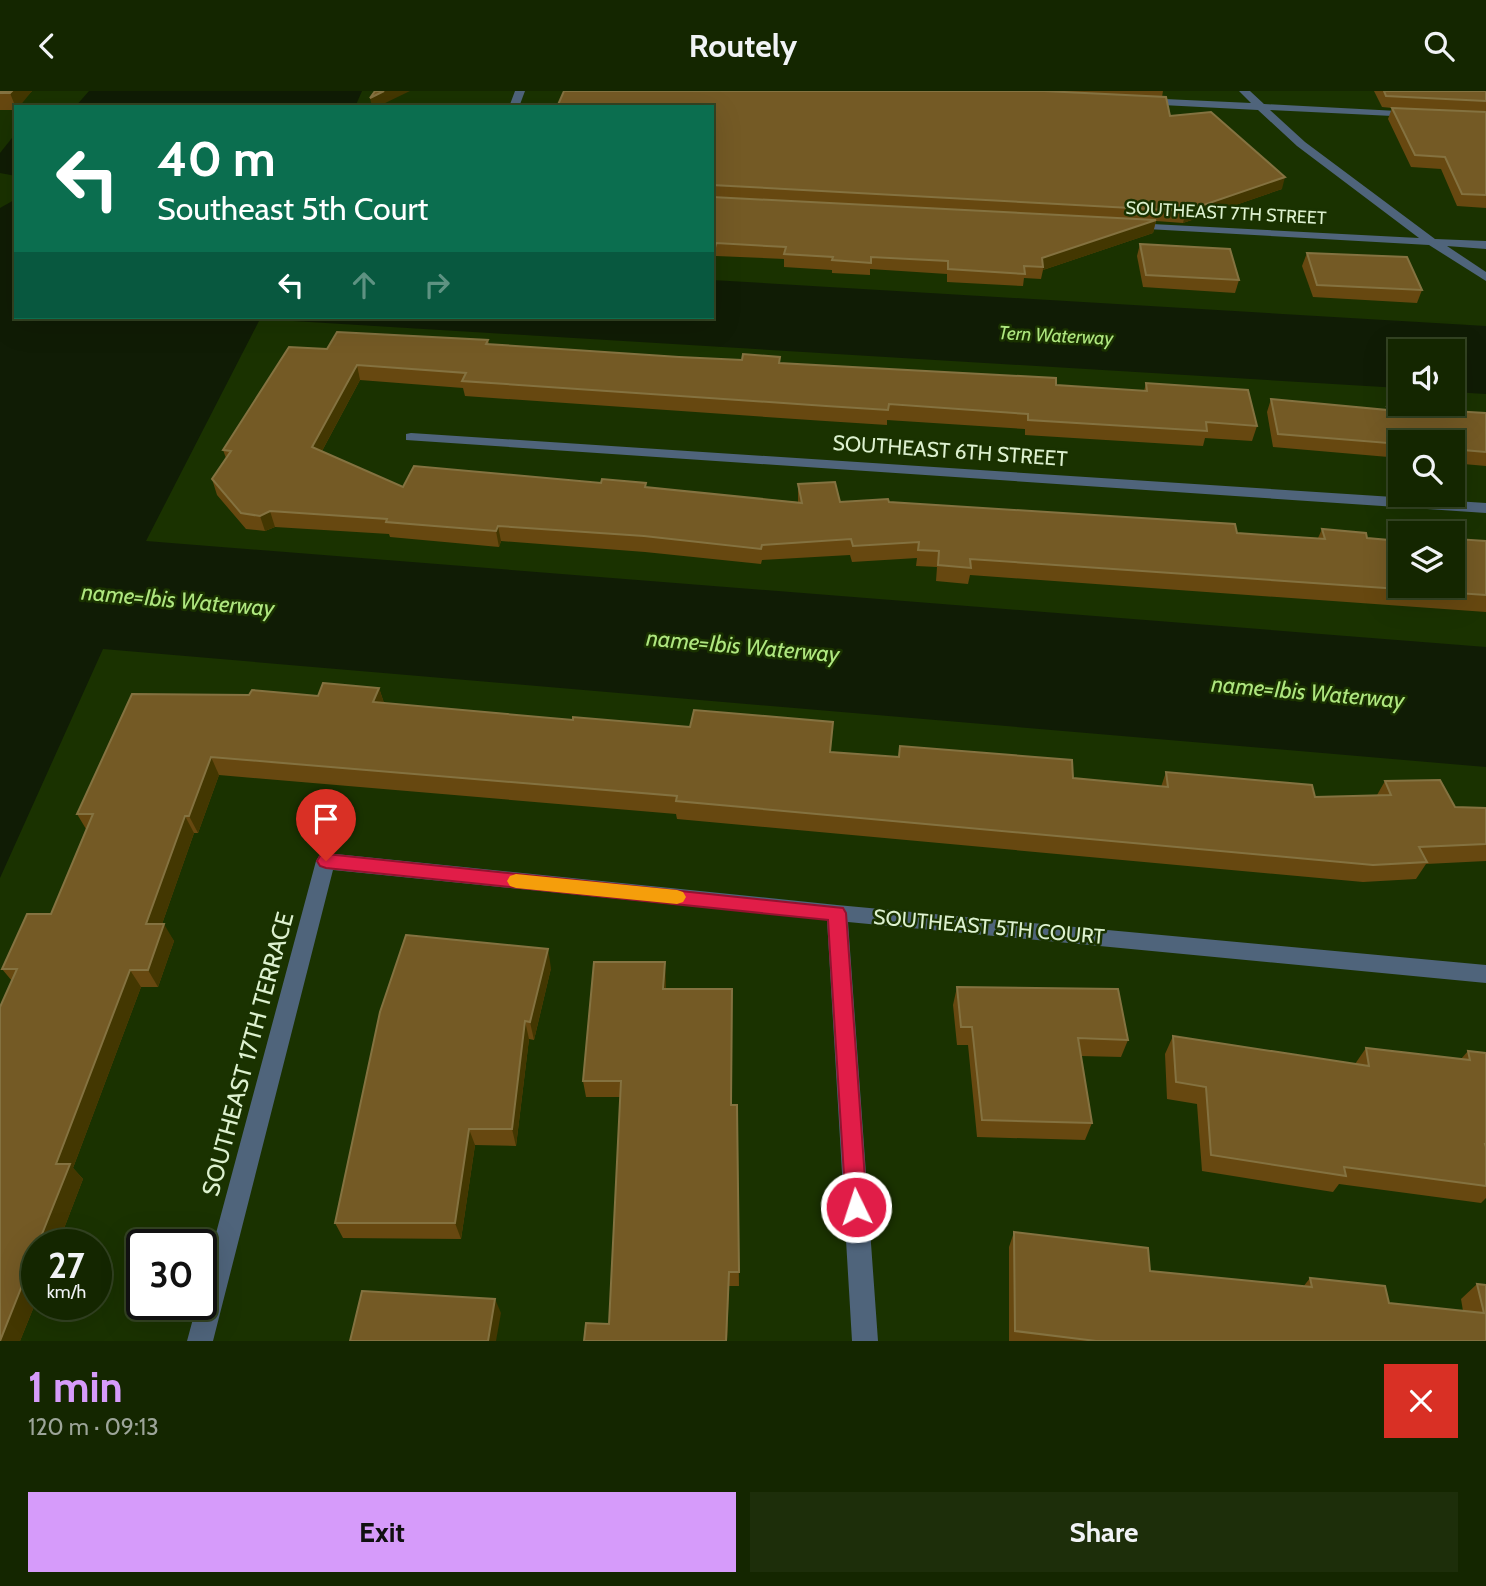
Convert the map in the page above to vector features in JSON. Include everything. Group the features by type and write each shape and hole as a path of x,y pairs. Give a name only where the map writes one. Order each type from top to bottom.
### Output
{"street":[{"path":"1244,91 1301,144 1432,242 1486,277"},
{"path":"1138,101 1419,114"},
{"name":"SOUTHEAST 7TH STREET","path":"1114,225 1486,245"},
{"name":"SOUTHEAST 6TH STREET","path":"411,437 1486,508"},
{"name":"SOUTHEAST 5TH COURT","path":"326,861 837,913 1486,974"},
{"name":"SOUTHEAST 17TH TERRACE","path":"200,1341 326,861"},
{"path":"837,913 865,1341"}],"water":[{"path":"89,91 362,91 356,105 77,105"},
{"path":"14,136 14,176 0,173 0,153"},
{"name":"name=Ibis Waterway","path":"14,200 14,319 260,319 146,541 1486,647 1486,767 103,649 0,878 0,208"},
{"name":"Tern Waterway","path":"714,280 1486,326 1486,394 1465,393 1465,339 1388,339 1388,387 260,319 714,319"}],"building":[{"path":"375,91 384,91 370,98"},
{"path":"564,91 1044,91 1166,97 1170,116 1211,112 1285,177 1186,211 714,185 714,105 558,105"},
{"path":"1384,91 1486,91 1486,101 1386,96"},
{"path":"1392,108 1486,112 1486,195 1462,194 1445,157 1415,155"},
{"path":"714,197 1156,220 1042,258 1043,267 1024,266 1025,274 948,269 948,261 871,257 871,263 832,260 833,257 784,254 786,247 716,243 715,248"},
{"path":"1140,244 1230,249 1239,280 1146,275"},
{"path":"1307,253 1407,257 1422,290 1317,285"},
{"path":"337,332 488,340 486,344 679,357 742,360 743,354 780,357 779,363 1056,378 1056,385 1147,391 1146,383 1248,390 1257,426 1206,422 1207,431 1028,420 1028,414 889,404 888,410 462,381 466,373 357,365 312,447 403,487 414,466 601,483 602,479 646,483 645,487 802,503 798,484 835,482 840,502 888,499 889,502 1235,524 1237,533 1325,539 1322,529 1366,533 1367,538 1388,540 1388,588 970,559 971,568 938,565 939,551 918,550 919,542 853,546 851,539 762,545 761,549 644,536 498,526 496,531 386,522 387,519 270,511 260,516 241,513 212,479 231,451 223,450 289,347 327,349"},
{"path":"1271,399 1388,410 1388,416 1465,416 1465,412 1486,413 1486,452 1465,450 1465,430 1388,430 1388,443 1278,434"},
{"path":"1465,540 1486,541 1486,595 1465,594"},
{"path":"323,683 379,688 373,702 573,720 573,717 690,727 694,710 833,722 830,752 899,757 900,746 1072,760 1073,778 1168,787 1166,772 1312,785 1315,797 1391,795 1385,781 1440,780 1455,807 1486,808 1486,844 1419,847 1427,862 1373,865 676,801 677,796 211,757 189,816 185,816 146,924 164,924 148,970 130,970 56,1164 70,1164 44,1229 21,1229 21,1288 0,1341 0,1007 17,969 2,969 27,914 51,914 93,814 77,814 132,694 249,695 252,690 318,696"},
{"path":"406,935 548,949 530,1022 525,1021 512,1129 469,1129 455,1223 335,1223 380,1012"},
{"path":"594,962 665,962 663,989 732,989 731,1105 737,1105 739,1272 729,1272 726,1341 584,1341 586,1323 609,1324 621,1081 583,1081"},
{"path":"957,987 1118,989 1128,1040 1078,1038 1092,1123 982,1120 972,1027 961,1027"},
{"path":"1173,1036 1369,1066 1366,1048 1470,1060 1468,1051 1486,1053 1486,1186 1344,1167 1346,1176 1211,1155 1206,1087 1176,1082"},
{"path":"1014,1232 1148,1248 1150,1271 1312,1287 1310,1278 1385,1286 1389,1303 1484,1313 1477,1284 1486,1285 1486,1341 1096,1341 1015,1331"},
{"path":"362,1291 495,1299 488,1341 350,1341"}],"slow traffic":[{"path":"516,881 677,897"}],"route":[{"path":"326,861 837,913 856,1207"}]}
